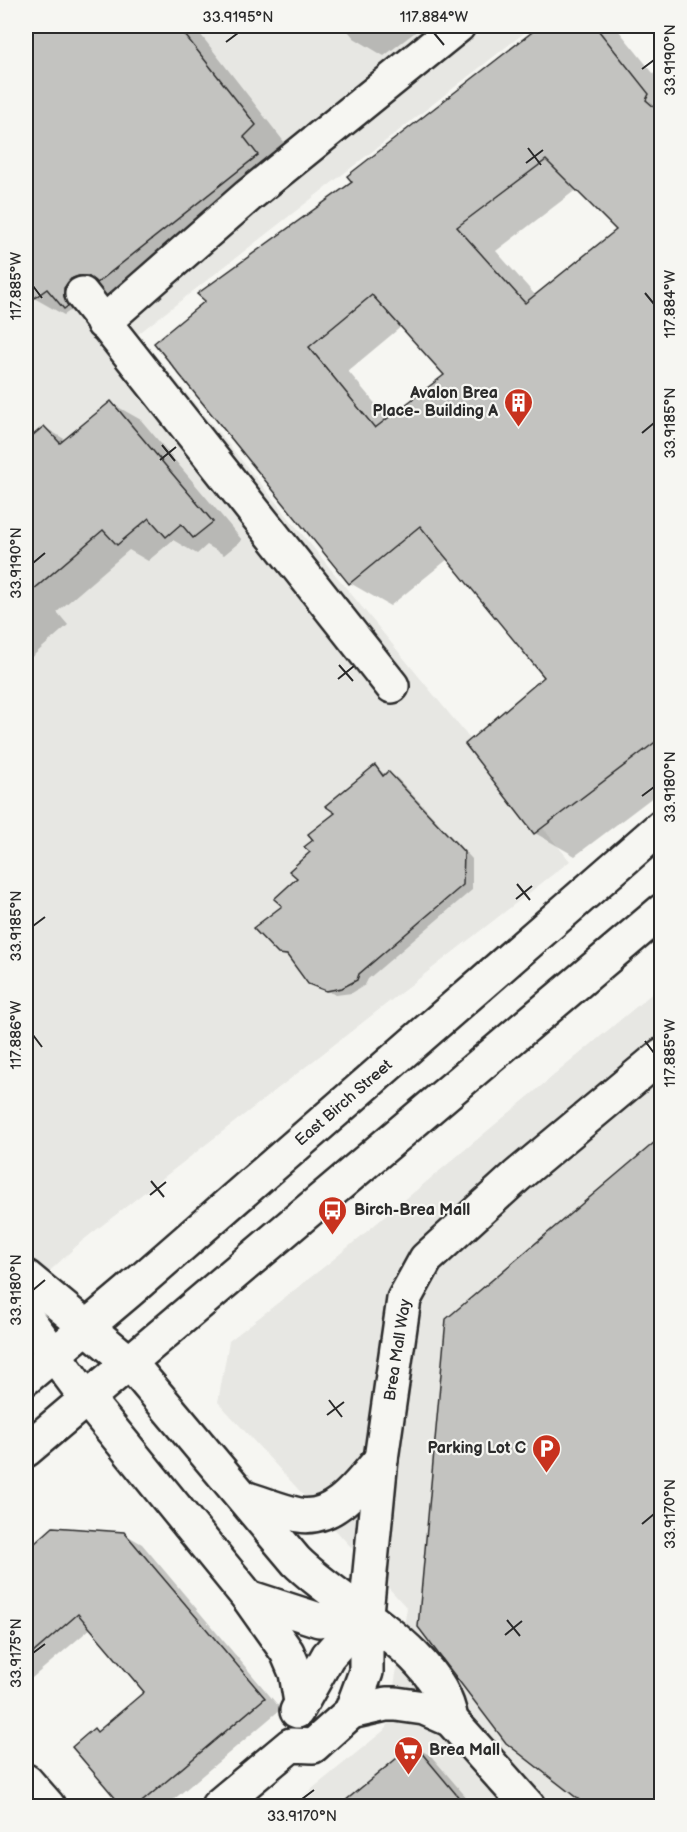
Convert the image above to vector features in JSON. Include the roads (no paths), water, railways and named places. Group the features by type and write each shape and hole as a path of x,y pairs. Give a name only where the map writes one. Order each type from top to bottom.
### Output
{"street":[{"path":"103,323 239,187 458,26"},
{"path":"82,294 392,686"},
{"name":"East Birch Street","path":"26,1378 662,826"},
{"path":"26,1450 662,911"},
{"name":"Brea Mall Way","path":"291,1745 313,1746 351,1712 366,1672 366,1613 381,1459 404,1299 426,1259 517,1176 662,1055"},
{"path":"26,1277 130,1363 296,1561 317,1582 366,1613 435,1681 449,1704 451,1720"},
{"path":"26,1317 87,1399 248,1597 287,1652 296,1673 301,1702"},
{"path":"244,1498 301,1515 322,1513 342,1502 381,1459"},
{"path":"248,1597 319,1620 366,1613"},
{"path":"218,1806 291,1745 294,1717 301,1702 328,1656 366,1613"},
{"path":"351,1712 396,1704 424,1708 451,1720 528,1806"},
{"path":"26,1781 48,1806"}],"place":[{"name":"Avalon Brea Place- Building A","path":"519,428"},
{"name":"Birch-Brea Mall","path":"333,1236"},
{"name":"Parking Lot C","path":"547,1474"},
{"name":"Brea Mall","path":"408,1776"}]}
